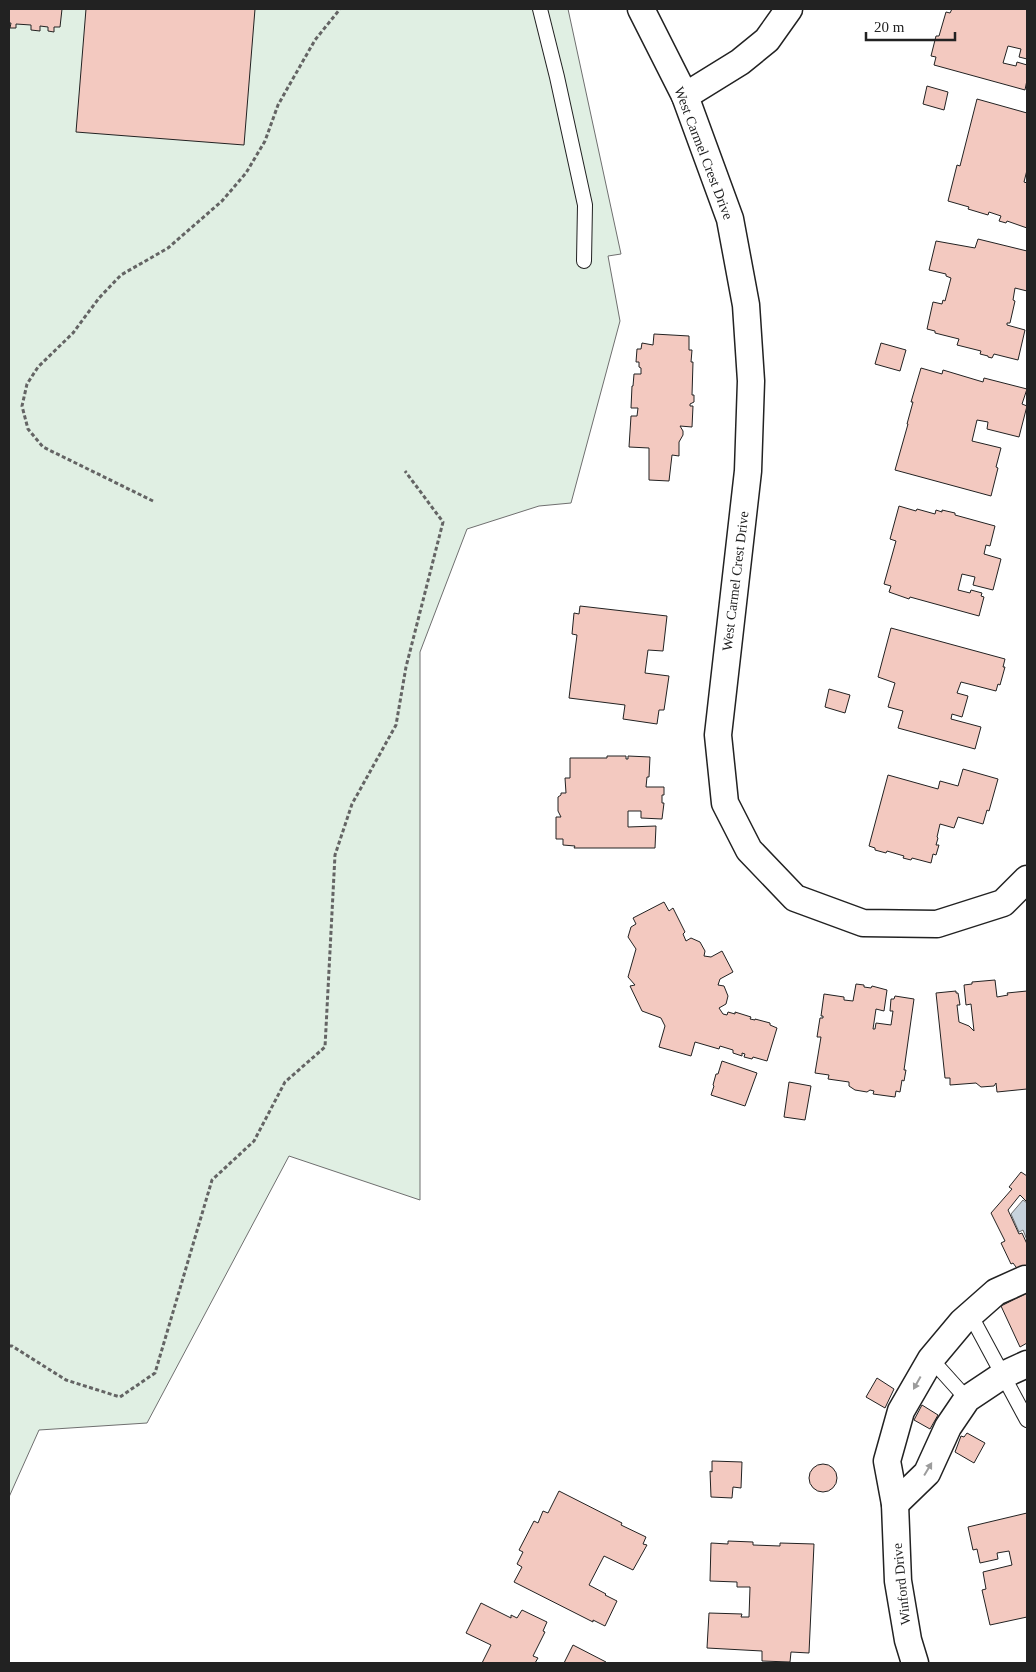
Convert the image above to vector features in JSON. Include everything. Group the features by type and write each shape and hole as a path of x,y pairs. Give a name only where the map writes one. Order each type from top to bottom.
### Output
{"street":[{"name":"West Carmel Crest Drive","path":"642,9 685,96 730,219 746,305 750,372 748,471 718,735 725,803 749,850 795,898 863,923 937,924 1003,903 1027,879"},
{"path":"685,96 740,62 760,46 767,40 789,9"},
{"name":"Winford Drive","path":"916,1663 908,1640 898,1581 895,1504 887,1461 901,1411 930,1359 962,1322 996,1292 1025,1279"},
{"path":"895,1504 927,1473 948,1427 967,1399 1003,1375 1027,1364"}],"lane":[{"path":"540,9 558,77 585,205 584,260"},
{"path":"970,1314 1027,1420"},
{"path":"930,1359 967,1399"}],"path":[{"path":"153,501 43,447 28,429 22,406 27,384 38,367 73,333 99,298 121,275 168,248 222,201 246,173 265,141 278,105 315,40 340,9"},
{"path":"9,1346 12,1346 66,1380 120,1397 155,1373 212,1180 254,1141 285,1082 325,1047 335,855 352,804 396,726 406,667 443,522 405,471"}],"green space":[{"path":"9,9 568,9 621,254 608,256 620,321 571,503 539,506 467,529 420,652 420,1200 289,1156 147,1423 39,1430 9,1497"}],"shaded area":[{"path":"1023,1200 1027,1203 1027,1240 1023,1230 1019,1232 1011,1214"}],"building":[{"path":"9,9 62,9 60,27 54,27 54,32 48,31 48,27 40,26 40,31 31,30 31,25 16,24 16,28 10,28"},
{"path":"86,9 255,9 244,145 76,132"},
{"path":"952,9 1027,9 1027,59 1019,57 1021,49 1008,46 1003,63 1016,66 1017,62 1027,65 1025,90 934,65 936,57 931,56 936,36 939,36 946,12 950,13"},
{"path":"927,86 948,92 944,110 923,104"},
{"path":"977,99 1027,113 1027,170 1024,182 1027,183 1027,228 1007,221 1006,223 999,221 1001,216 989,212 988,215 948,201 957,165 960,166"},
{"path":"978,239 1027,251 1027,291 1015,288 1013,300 1015,301 1010,323 1007,323 1007,325 1025,330 1018,360 994,354 992,358 988,357 980,354 981,351 957,345 959,339 927,329 933,302 942,304 943,300 945,301 951,278 946,276 946,274 929,270 936,241 975,248"},
{"path":"654,334 689,336 689,350 692,350 692,395 694,395 694,402 690,406 693,406 692,427 680,426 683,435 679,442 679,456 672,455 669,481 649,480 649,448 629,447 631,416 637,416 638,408 631,408 632,386 634,374 641,374 639,362 636,362 637,349 641,349 642,343 653,345"},
{"path":"881,343 906,350 900,371 875,364"},
{"path":"921,368 942,374 943,370 983,382 984,378 1027,389 1022,404 1027,406 1019,437 987,429 988,422 977,420 972,441 1001,448 991,496 895,470"},
{"path":"899,506 935,514 936,510 942,512 942,510 995,526 990,546 986,545 984,554 1001,559 993,590 973,585 975,577 962,574 958,590 970,593 971,590 982,593 981,596 984,597 979,616 910,597 909,599 889,592 891,586 884,584 896,541 890,539"},
{"path":"580,606 667,616 663,651 648,650 645,673 669,676 664,710 659,710 657,724 623,719 625,705 569,698 577,635 572,634 574,613 579,614"},
{"path":"891,628 1005,659 1003,667 1005,667 1000,685 998,684 996,691 961,682 957,693 968,696 962,717 952,714 951,719 981,727 975,749 898,728 903,711 888,707 895,683 878,677"},
{"path":"829,689 850,695 845,713 825,707"},
{"path":"607,756 626,756 626,759 628,759 628,756 650,757 649,777 647,777 646,787 664,787 662,819 641,818 641,811 628,811 628,827 656,826 655,848 574,848 575,846 563,845 563,839 556,839 556,817 561,817 558,811 558,797 561,793 566,793 565,778 570,778 570,758 607,758"},
{"path":"963,769 998,779 989,811 987,810 983,824 958,817 954,828 940,824 936,845 939,845 936,855 933,854 931,863 912,858 911,860 903,858 904,856 875,850 875,848 869,846 888,775 938,789 940,781 958,786"},
{"path":"664,902 669,911 673,908 685,932 683,934 686,941 691,938 700,942 705,951 704,956 711,957 722,951 733,972 720,979 718,985 724,986 728,996 726,1004 719,1008 723,1014 727,1015 728,1012 735,1014 735,1012 751,1017 750,1019 770,1023 770,1025 777,1028 767,1061 753,1057 752,1059 744,1057 745,1054 742,1053 742,1056 733,1053 733,1050 720,1046 719,1049 695,1042 691,1056 659,1047 665,1026 661,1018 642,1011 630,986 635,985 628,977 636,949 628,937 631,927 636,924 633,918"},
{"path":"995,980 997,997 1008,995 1007,993 1027,991 1027,1089 997,1092 996,1083 994,1086 981,1087 976,1083 950,1085 950,1078 945,1078 936,993 956,991 958,993 960,1005 957,1005 959,1022 969,1026 974,1031 971,1004 966,1005 964,985 972,984 972,982"},
{"path":"856,984 887,990 884,1011 876,1009 873,1029 875,1029 876,1023 891,1025 893,1011 890,1011 891,999 894,999 895,996 914,999 904,1081 902,1080 900,1092 896,1091 895,1097 873,1094 874,1091 870,1090 867,1092 855,1090 849,1086 849,1082 828,1079 829,1075 815,1073 821,1037 817,1037 820,1018 823,1018 821,1016 824,994 844,997 844,1000 853,1001"},
{"path":"722,1061 757,1073 745,1106 711,1095 716,1074 718,1074"},
{"path":"789,1082 811,1086 805,1120 784,1117"},
{"path":"1021,1172 1027,1176 1027,1202 1020,1195 1008,1210 1019,1234 1022,1233 1027,1244 1027,1293 1025,1279 1013,1263 1011,1264 1001,1243 1005,1241 991,1213 1012,1189 1009,1187"},
{"path":"1027,1293 1027,1343 1020,1347 1001,1306"},
{"path":"877,1378 894,1389 885,1408 866,1397"},
{"path":"922,1405 938,1415 930,1429 914,1420"},
{"path":"967,1433 985,1443 974,1463 955,1452 961,1436 964,1437"},
{"path":"712,1461 742,1462 741,1488 733,1487 732,1498 711,1497 710,1471 712,1472"},
{"path":"823,1464 833,1468 837,1478 833,1488 823,1492 813,1488 809,1478 813,1468"},
{"path":"559,1491 646,1537 643,1544 647,1545 633,1570 604,1556 589,1585 617,1601 605,1626 593,1620 593,1622 514,1582 522,1567 517,1564 523,1552 519,1550 534,1521 538,1523 543,1511 548,1513"},
{"path":"1027,1513 1027,1617 990,1625 982,1590 986,1589 983,1572 1012,1565 1009,1551 997,1553 998,1559 980,1563 977,1549 973,1550 968,1527"},
{"path":"728,1541 753,1542 753,1545 780,1546 780,1543 814,1544 809,1653 791,1652 790,1662 762,1661 762,1651 707,1648 709,1613 742,1614 741,1617 749,1617 750,1587 737,1587 737,1582 710,1581 711,1543 728,1544"},
{"path":"481,1603 511,1618 511,1615 517,1618 522,1610 547,1622 543,1631 545,1632 533,1656 538,1658 535,1663 482,1663 491,1645 466,1633"},
{"path":"573,1645 606,1662 564,1663"}]}
